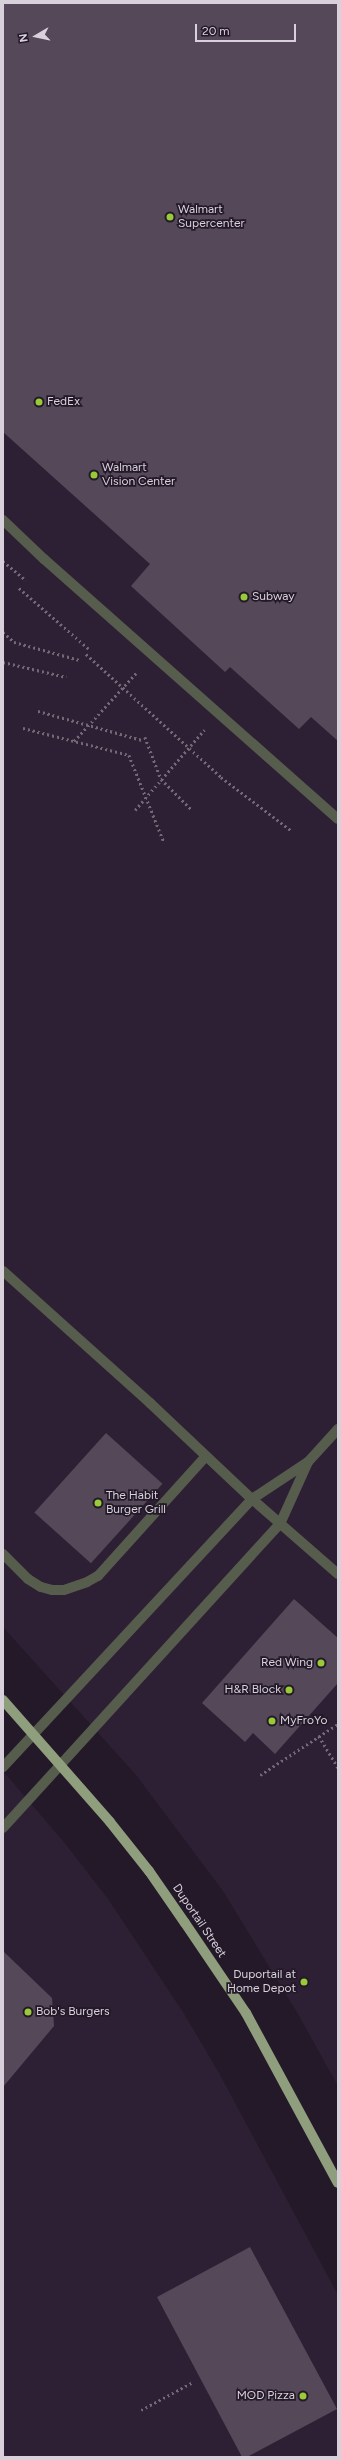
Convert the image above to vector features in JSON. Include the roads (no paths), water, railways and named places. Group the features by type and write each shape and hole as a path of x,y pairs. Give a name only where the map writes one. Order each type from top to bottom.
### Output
{"main road":[{"name":"Duportail Street","path":"3,1700 61,1764 149,1871 246,2013 338,2183"}],"lane":[{"path":"3,520 338,820"},
{"path":"3,1271 252,1499 338,1574"},
{"path":"3,1767 252,1499 308,1462 338,1428"},
{"path":"3,1554 28,1579 41,1587 52,1590 64,1590 87,1582 98,1576 206,1456"},
{"path":"3,1828 280,1524 308,1462"}],"place":[{"name":"Walmart Supercenter","path":"170,217"},
{"name":"FedEx","path":"39,402"},
{"name":"Walmart Vision Center","path":"94,475"},
{"name":"Subway","path":"244,597"},
{"name":"The Habit Burger Grill","path":"98,1503"},
{"name":"Red Wing","path":"321,1663"},
{"name":"H&R Block","path":"289,1690"},
{"name":"MyFroYo","path":"272,1721"},
{"name":"Duportail at Home Depot","path":"304,1982"},
{"name":"Bob's Burgers","path":"28,2012"},
{"name":"MOD Pizza","path":"303,2396"}]}
